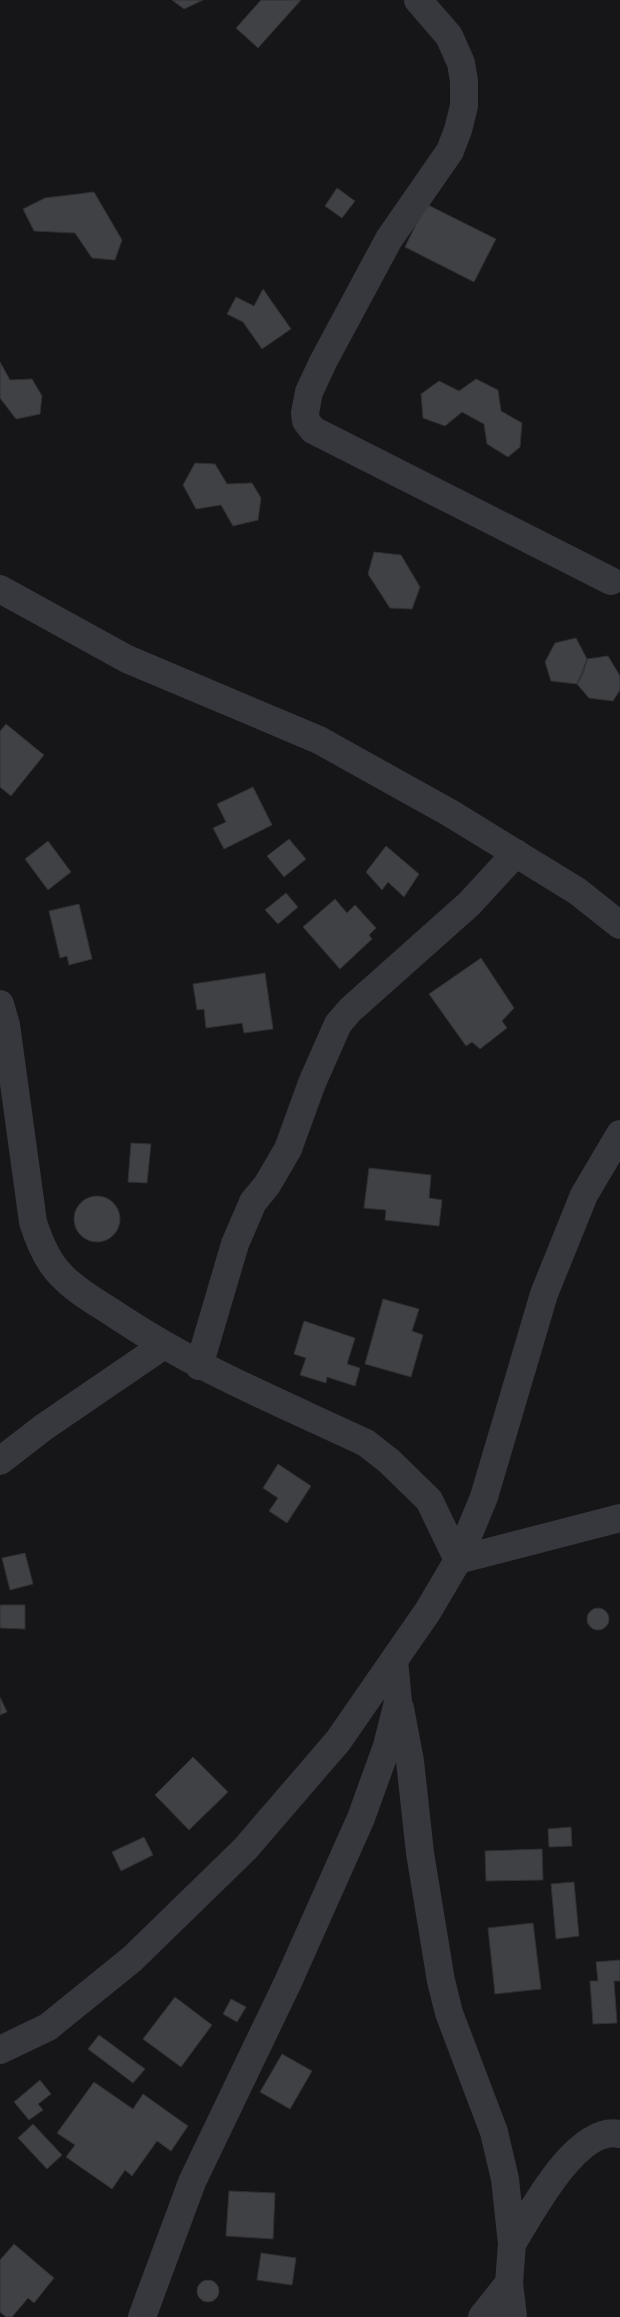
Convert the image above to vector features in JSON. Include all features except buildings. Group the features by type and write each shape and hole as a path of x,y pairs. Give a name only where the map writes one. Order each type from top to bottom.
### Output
{"street":[{"path":"418,0 449,36 461,63 464,106 458,130 450,151 390,239 323,362 309,392 305,413 306,421 313,430 611,581"},
{"path":"0,589 128,659 319,740 450,813 577,890 620,925"},
{"path":"199,1366 235,1244 253,1202 267,1185 288,1149 312,1083 338,1024 350,1010 469,904 516,854"},
{"path":"0,1004 6,1025 33,1222 39,1241 60,1274 72,1286 199,1366 366,1443 389,1461 428,1500 458,1560"},
{"path":"0,2050 48,2027 132,1959 245,1849 338,1741 428,1611 458,1560 484,1497 544,1294 584,1194 620,1134"},
{"path":"0,1461 44,1427 164,1345"},
{"path":"458,1560 620,1518"},
{"path":"394,1660 398,1702 410,1761 420,1853 441,1981 449,2013 494,2132 505,2179 512,2244 509,2284 513,2317"},
{"path":"142,2317 192,2182 288,1982 361,1818 387,1746 398,1702"},
{"path":"512,2244 544,2192 574,2152 594,2137 613,2133 620,2134"},
{"path":"482,2317 509,2284"}]}
